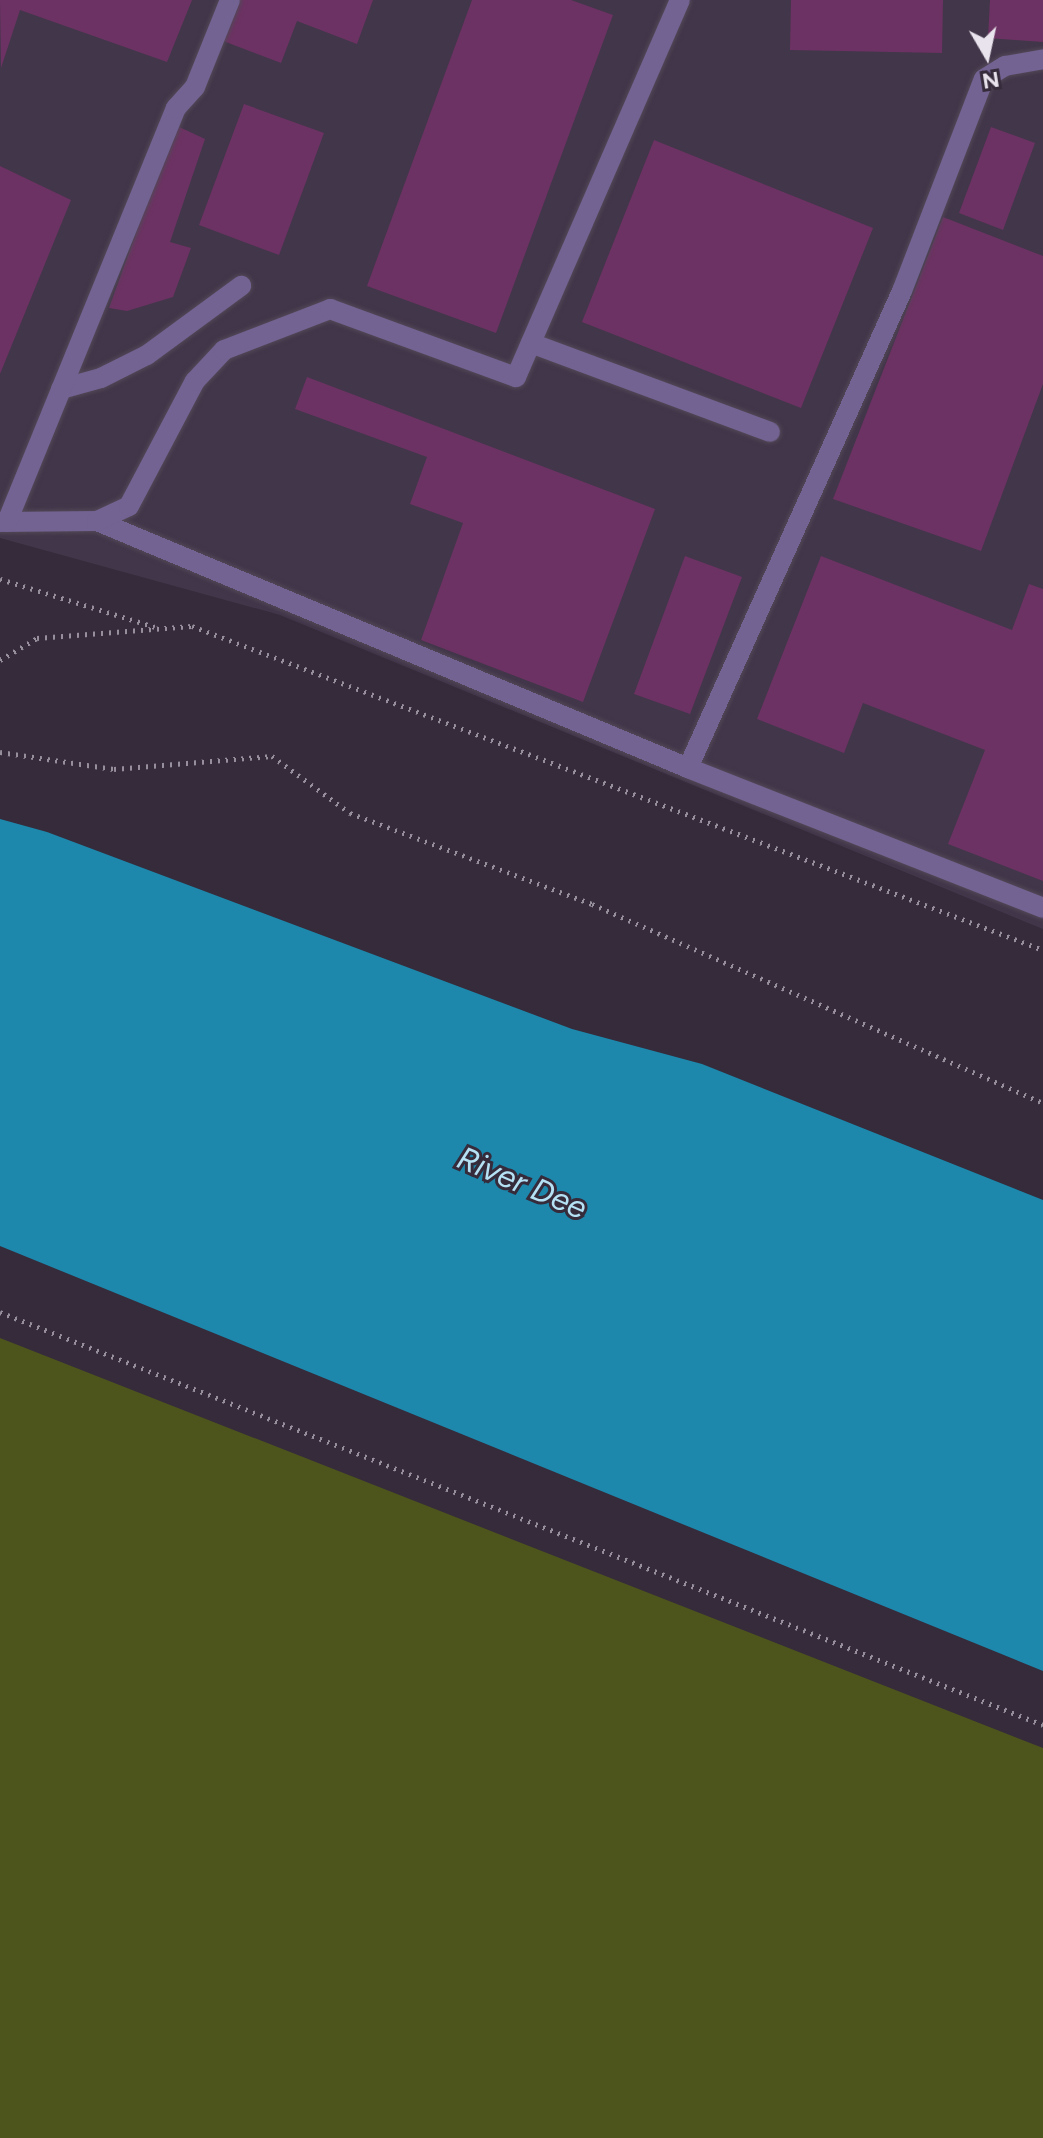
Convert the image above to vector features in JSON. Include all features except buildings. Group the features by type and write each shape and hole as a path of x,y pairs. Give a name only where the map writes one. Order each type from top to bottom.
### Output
{"street":[{"path":"230,0 195,87 176,108 4,522 97,521 688,768 1043,908"},
{"path":"97,521 129,506 205,370 224,350 269,329 330,309 516,377 680,0"},
{"path":"688,768 902,291 984,79 1005,66 1043,59"},
{"path":"61,389 101,378 147,355 241,286"},
{"path":"531,343 770,432"}],"path":[{"path":"0,579 160,628"},
{"path":"0,660 37,638 192,626 1043,950"},
{"path":"0,752 114,769 272,756 350,813 592,904 1043,1103"},
{"path":"0,1312 1043,1725"}],"shaded area":[{"path":"0,0 1043,0 1043,929 280,615 0,538"}],"green space":[{"path":"0,1338 1043,1748 1043,2138 0,2138"}],"water":[{"name":"River Dee","path":"0,819 47,832 572,1029 702,1064 1043,1200 1043,1671 0,1246"}]}
